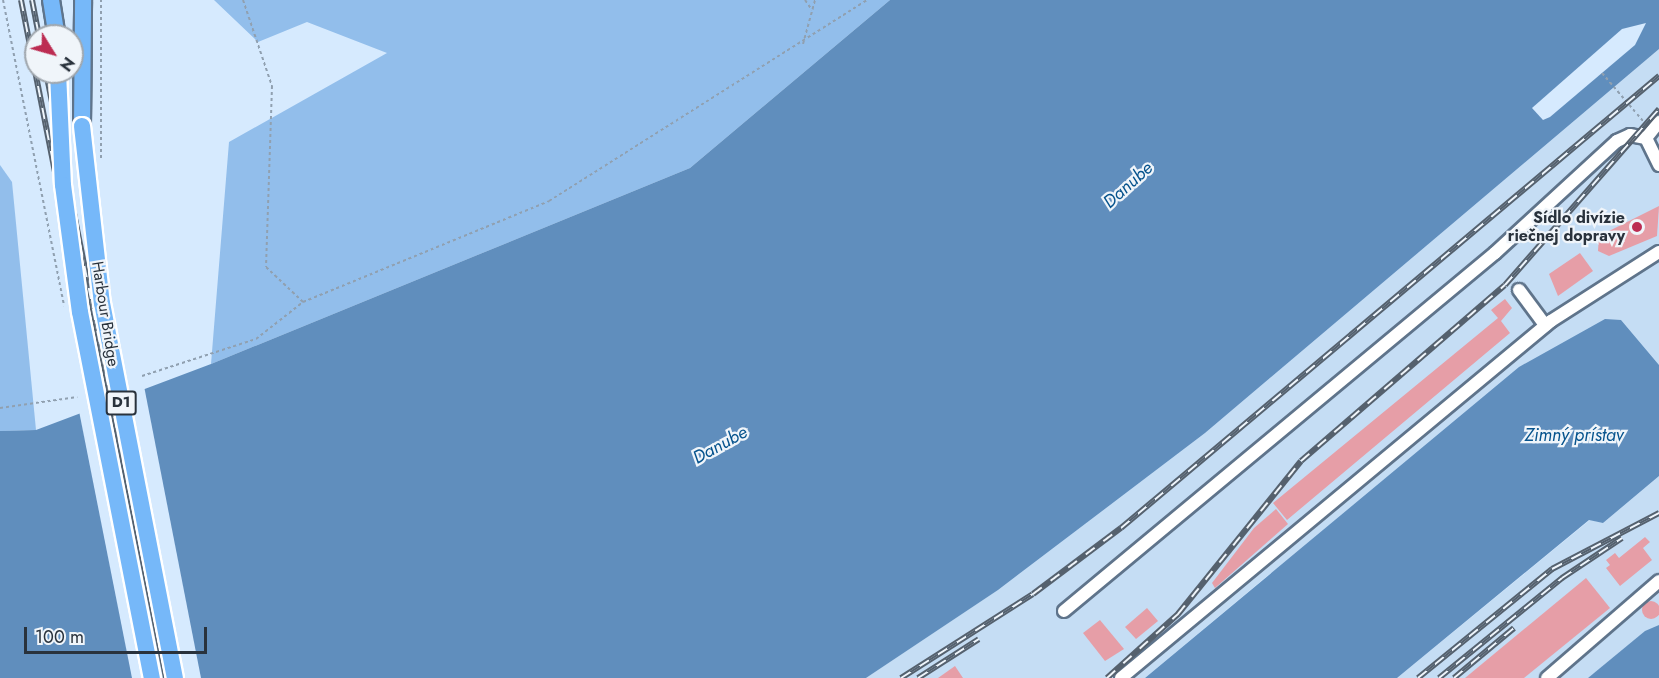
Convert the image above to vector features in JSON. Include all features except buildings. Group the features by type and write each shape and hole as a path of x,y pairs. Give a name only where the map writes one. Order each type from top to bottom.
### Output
{"highway":[{"path":"51,0 56,24"},
{"path":"58,24 59,0"},
{"name":"Harbour Bridge","path":"83,0 82,126 102,303 176,678"},
{"name":"Harbour Bridge","path":"59,84 69,230 152,678"}],"lane":[{"path":"1064,611 1495,253 1617,141 1630,135 1652,130 1659,165"},
{"path":"1121,678 1545,325 1659,252"},
{"path":"1519,290 1545,325"},
{"path":"1547,678 1659,581"}],"path":[{"path":"101,0 102,166"},
{"path":"243,0 272,86 266,267 303,302"},
{"path":"805,0 812,10"},
{"path":"802,45 815,0"},
{"path":"142,376 256,339 303,302 549,201 802,45 867,0"},
{"path":"1602,73 1652,130"},
{"path":"0,408 77,397"}],"shaded area":[{"path":"214,0 890,0 690,168 211,364 229,142 387,53 307,22 258,42"},
{"path":"1659,49 1659,365 1621,320 1267,576 1145,678 866,678 998,590 1205,433"},
{"path":"0,165 12,182 36,430 0,431"},
{"path":"1659,476 1659,625 1588,678 1397,678 1590,520 1603,523"}],"water":[{"name":"Danube","path":"890,0 1659,0 1659,49 1205,433 998,590 866,678 0,678 0,431 36,430 211,364 690,168"},
{"name":"Zimný prístav","path":"1605,319 1621,320 1659,365 1659,476 1603,523 1589,520 1397,678 1145,678 1519,367"},
{"path":"1659,625 1659,678 1588,678 1645,631"}],"pier":[{"path":"1646,23 1635,45 1550,117 1543,120 1532,108 1622,29"},
{"path":"144,386 201,678 132,678 79,411"}],"railway":[{"path":"21,0 155,678"},
{"path":"32,0 37,24"},
{"path":"901,678 1033,594 1121,528 1659,76"},
{"path":"48,84 166,678"},
{"path":"1107,678 1178,614 1301,461 1505,285 1659,109"},
{"path":"1418,678 1552,569 1659,513"},
{"path":"1439,678 1562,578 1622,538"},
{"path":"1454,678 1514,628"},
{"path":"918,678 979,639"}],"place":[{"name":"Sídlo divízie riečnej dopravy","path":"1637,227"}]}
